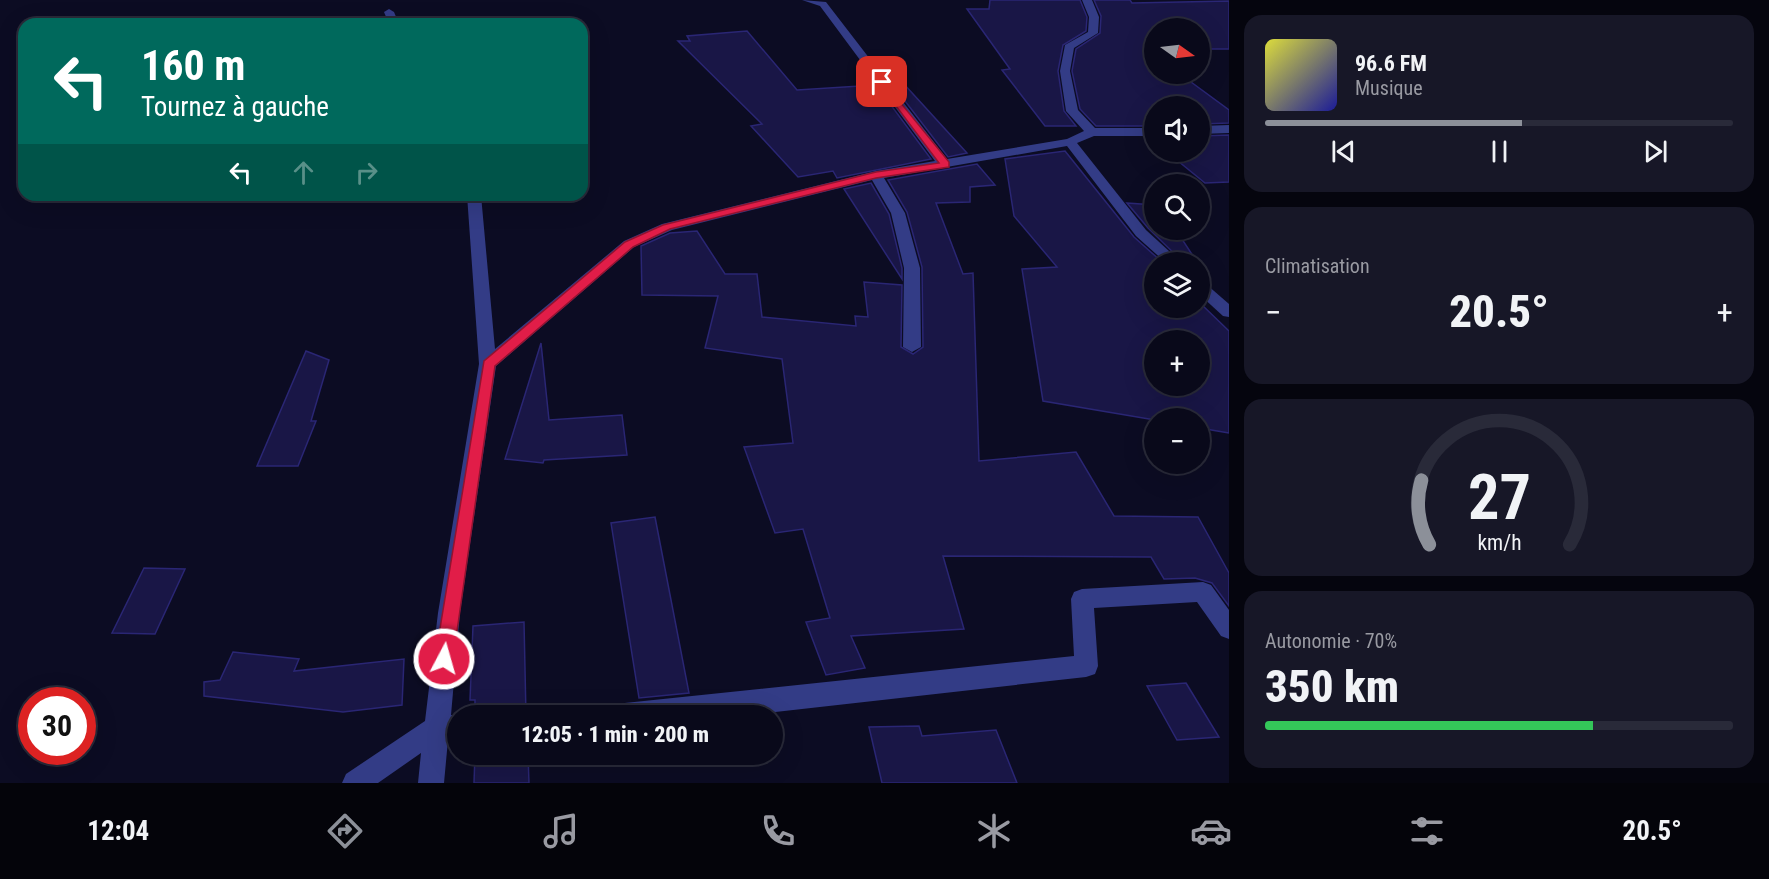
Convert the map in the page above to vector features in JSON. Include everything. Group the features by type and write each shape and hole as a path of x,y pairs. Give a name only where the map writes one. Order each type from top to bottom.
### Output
{"street":[{"path":"807,0 823,4 945,165"},
{"path":"1087,0 1094,17 1093,33 1069,47 1065,71 1072,111 1092,132"},
{"path":"389,12 392,18"},
{"path":"1210,130 1229,129"},
{"path":"488,364 629,244 667,227 876,175 1070,142 1092,132 1144,132"},
{"path":"1070,142 1141,233 1162,252"},
{"path":"876,175 898,213 912,268 912,347"},
{"path":"447,705 449,613 488,364 474,201"},
{"path":"1210,296 1229,312"},
{"path":"726,705 1086,666 1082,599 1203,592 1229,629"},
{"path":"355,783 447,728"},
{"path":"431,783 447,728"}],"building":[{"path":"990,0 1080,0 1087,17 1086,31 1063,45 1058,71 1064,111 1076,126 1045,126 1002,70 1010,69 967,9 989,9"},
{"path":"1094,0 1130,0 1132,3 1229,1 1229,49 1210,49 1210,18 1144,18 1144,84 1194,84 1210,96 1144,96 1144,126 1096,126 1080,109 1072,71 1076,49 1100,33 1101,16"},
{"path":"747,31 797,90 876,85 931,159 837,178 833,171 798,177 751,126 762,124 678,41 690,41 687,36"},
{"path":"903,83 967,153 948,157 892,84"},
{"path":"1210,96 1229,110 1229,123 1210,124"},
{"path":"1229,135 1229,182 1210,183 1210,174 1194,174 1179,162 1210,162 1210,136"},
{"path":"1065,151 1134,237 1151,252 1144,252 1144,318 1210,318 1210,313 1229,331 1229,433 1210,430 1210,408 1144,408 1144,418 1043,401 1022,269 1057,267 1014,216 1005,159"},
{"path":"977,164 995,185 970,187 970,202 936,203 963,274 973,273 979,461 1076,452 1114,516 1198,517 1229,573 1229,606 1212,583 1195,578 1164,579 1151,557 943,556 964,629 851,636 865,668 826,675 806,622 830,618 803,529 775,533 744,447 793,443 782,359 705,348 718,296 642,295 641,246 670,233 697,231 725,274 757,274 762,317 856,326 855,316 868,317 864,282 902,285 901,347 913,354 923,347 922,267 907,212 888,180"},
{"path":"871,183 889,214 902,268 902,279 844,189"},
{"path":"1127,203 1144,204 1144,223"},
{"path":"1160,240 1183,240 1190,252 1173,252"},
{"path":"541,343 549,420 622,415 627,455 544,460 543,463 505,459"},
{"path":"306,351 329,360 311,421 316,421 298,466 257,466"},
{"path":"655,517 689,693 639,698 611,523"},
{"path":"144,568 185,569 155,634 112,633"},
{"path":"524,622 526,705 475,705 475,700 470,700 473,626"},
{"path":"233,652 299,659 294,671 404,659 402,705 343,712 204,696 204,682 220,680"},
{"path":"1186,683 1219,737 1177,740 1147,686"},
{"path":"919,726 922,736 996,730 1017,783 882,783 869,727"},
{"path":"475,765 528,765 529,783 474,783"}],"route":[{"path":"444,659 449,613 488,364 629,244 667,227 876,175 945,165 882,82"}]}
